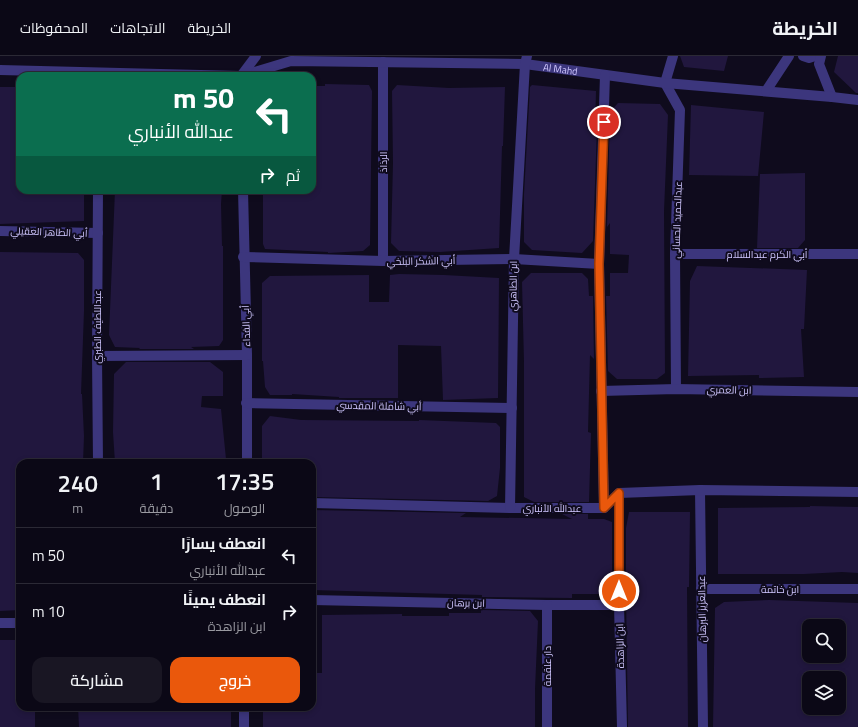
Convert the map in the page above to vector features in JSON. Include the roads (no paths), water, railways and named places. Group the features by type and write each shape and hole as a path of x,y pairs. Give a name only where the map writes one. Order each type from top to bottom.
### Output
{"street":[{"path":"244,72 256,56"},
{"path":"665,83 673,56"},
{"path":"766,91 789,56"},
{"path":"803,56 809,58 815,56"},
{"path":"821,56 819,64 832,96"},
{"name":"Al Mahd","path":"254,72 291,61 383,62 526,60 605,75 665,83 832,96 858,100"},
{"name":"ابن الطاهري","path":"510,508 514,259 526,60"},
{"name":"الرذاذ","path":"383,62 383,261"},
{"name":"Al Mahd","path":"0,70 50,72"},
{"path":"604,508 599,264 605,75"},
{"name":"عبدالحميد الحساني","path":"665,83 680,110 675,254 676,390"},
{"name":"عبداللطيف الطبري","path":"98,194 98,459"},
{"name":"أبي الفداء","path":"243,194 247,459"},
{"name":"أبي الطاهر العقيلي","path":"0,230 98,233"},
{"name":"أبي الكرم عبدالسلام","path":"675,254 858,254"},
{"name":"أبي الشكر البلخي","path":"243,257 383,261 514,259 599,264"},
{"path":"97,356 246,355"},
{"name":"ابن العمري","path":"601,391 676,390 858,392"},
{"name":"أبي شاملة المقدسي","path":"246,404 512,408"},
{"path":"604,508 619,493 700,490 858,492"},
{"name":"عبدالعزيز البرهان","path":"700,490 703,727"},
{"name":"ابن الزاهدة","path":"619,493 619,605 622,727"},
{"name":"عبدالله الأنباري","path":"316,502 510,508 604,508"},
{"name":"ابن خاتمة","path":"701,589 858,589"},
{"name":"ابن برهان","path":"316,600 619,605"},
{"name":"دار علقمة","path":"547,605 547,727"},
{"path":"0,623 16,623"},
{"path":"244,711 244,727"}]}
